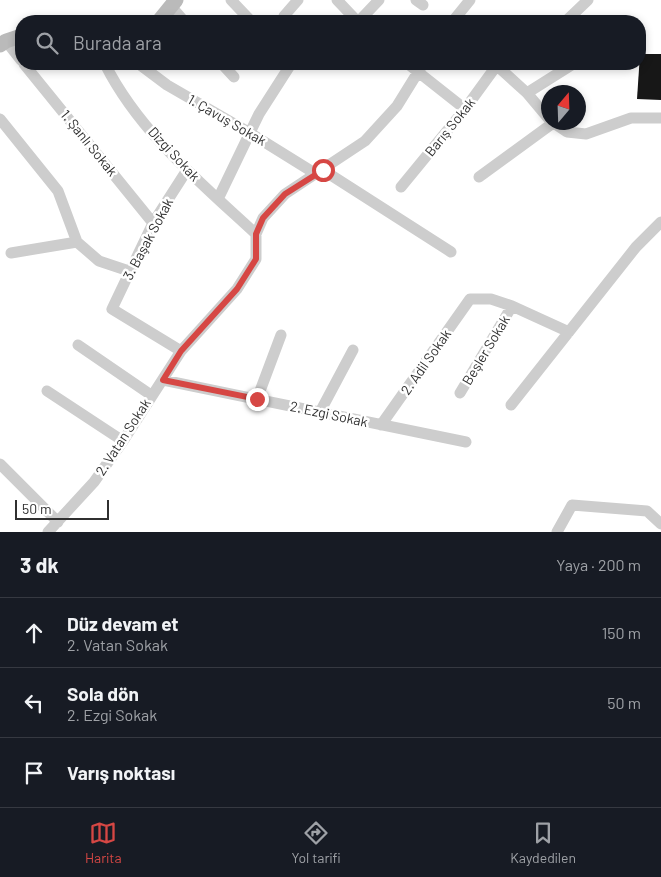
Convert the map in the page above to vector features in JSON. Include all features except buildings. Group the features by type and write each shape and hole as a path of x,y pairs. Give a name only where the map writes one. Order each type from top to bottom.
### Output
{"street":[{"path":"231,0 245,15"},
{"path":"287,15 298,0"},
{"path":"337,0 352,15"},
{"path":"364,15 379,0"},
{"path":"458,15 470,0"},
{"path":"572,15 588,0"},
{"path":"164,15 174,3 181,15"},
{"path":"15,38 3,43 15,54"},
{"name":"1. Şanlı Sokak","path":"29,70 153,223"},
{"name":"Dizgi Sokak","path":"108,70 114,82 143,121 187,170 256,234"},
{"name":"1. Çavuş Sokak","path":"147,70 167,85 320,172 450,252"},
{"path":"228,70 234,77"},
{"path":"218,198 259,114 287,70"},
{"name":"2. Vatan Sokak","path":"48,532 94,482 181,351 237,289 256,259 256,234 263,218 285,194 365,141 397,106 419,70"},
{"path":"422,70 465,109"},
{"name":"Barış Sokak","path":"401,187 465,109 492,70"},
{"path":"502,70 527,93 541,110"},
{"path":"527,93 563,70"},
{"path":"563,130 586,134 631,118 661,118"},
{"path":"0,119 58,191 77,242 98,261 129,271"},
{"path":"480,177 543,130"},
{"name":"3. Başak Sokak","path":"181,351 112,309 153,223 187,170"},
{"path":"511,405 636,247 661,222"},
{"path":"11,253 77,242"},
{"name":"Beşler Sokak","path":"470,299 491,299 512,306 569,332"},
{"name":"2. Adil Sokak","path":"381,426 470,299"},
{"name":"Beşler Sokak","path":"460,393 512,306"},
{"path":"257,399 282,335"},
{"path":"78,345 151,396"},
{"path":"320,412 353,350"},
{"name":"2. Ezgi Sokak","path":"163,380 466,442"},
{"path":"47,391 123,441"},
{"path":"0,464 58,522"},
{"path":"557,532 572,505 647,511 661,524"}],"route":[{"path":"257,399 163,380 181,351 237,289 256,259 256,234 263,218 285,194 323,170"}]}
